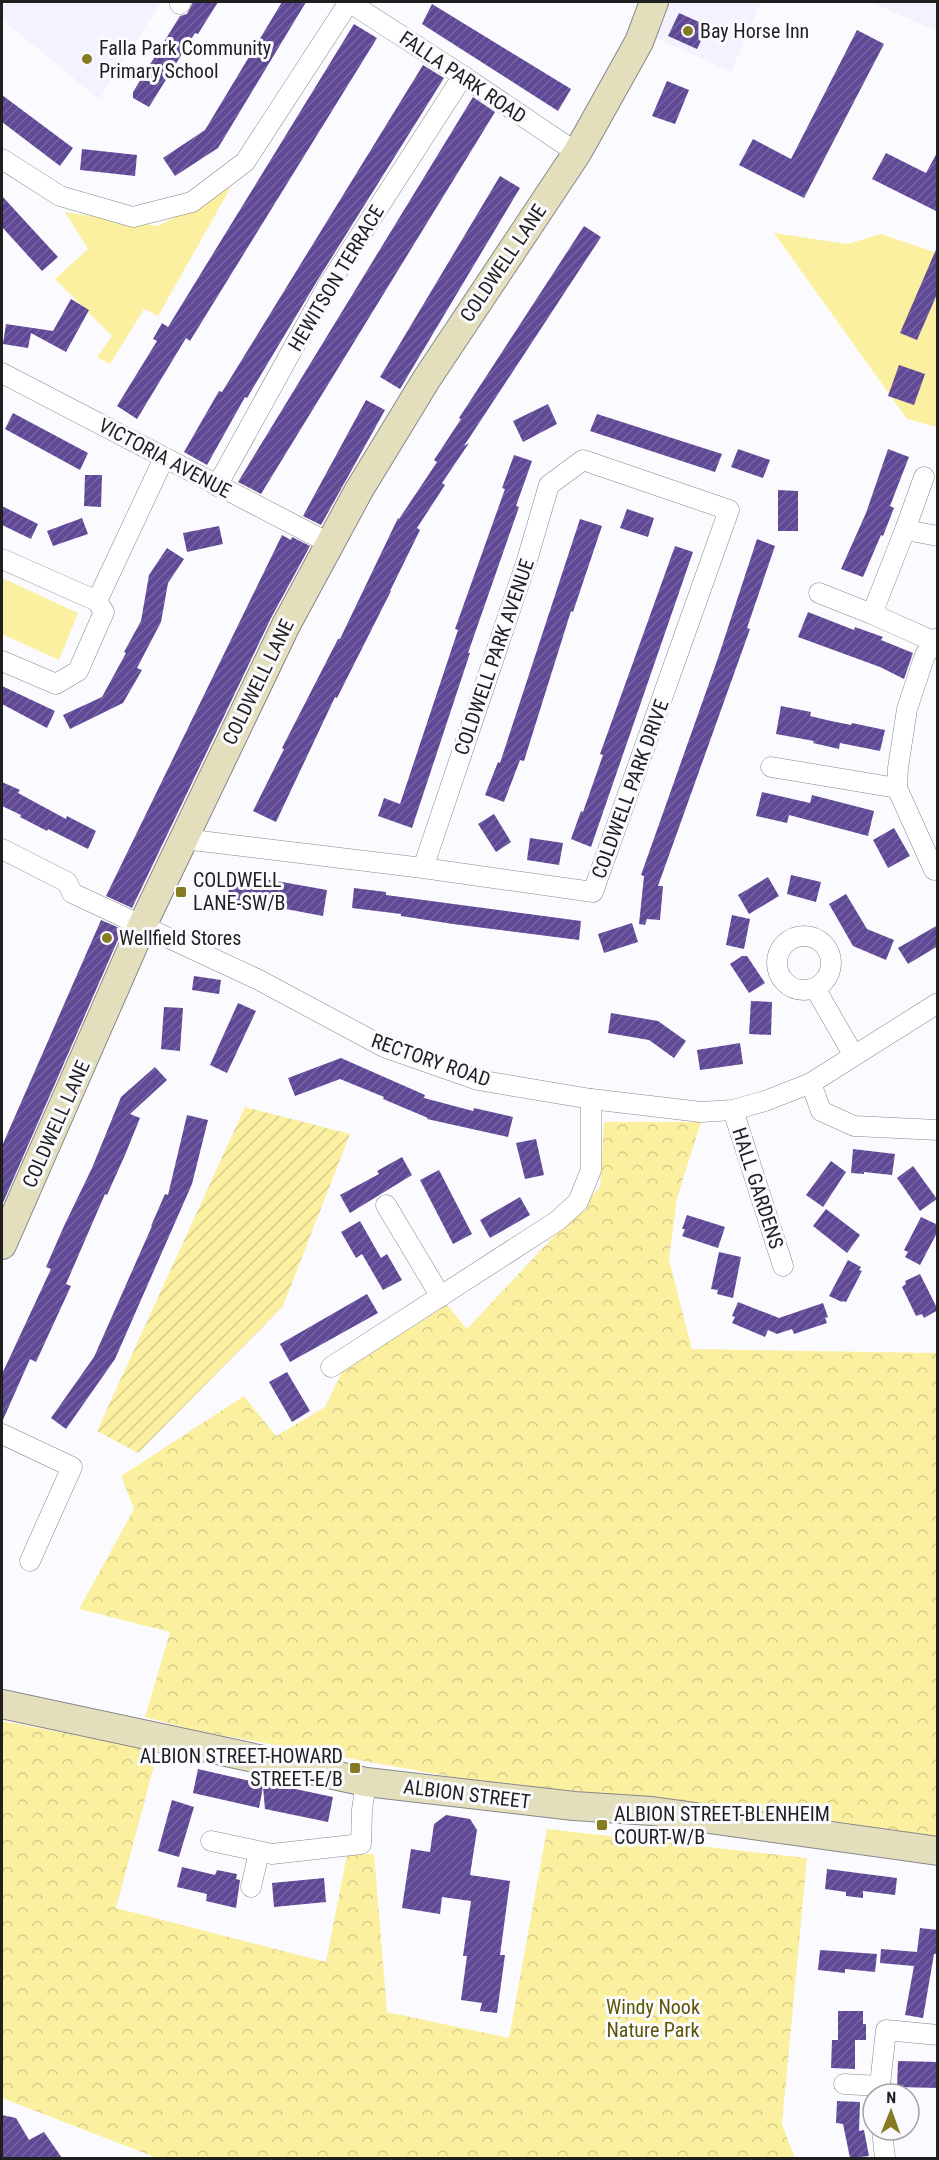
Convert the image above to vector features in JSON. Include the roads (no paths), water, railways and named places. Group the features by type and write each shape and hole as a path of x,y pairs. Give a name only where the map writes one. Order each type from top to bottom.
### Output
{"street":[{"name":"FALLA PARK ROAD","path":"349,2 577,153"},
{"path":"2,159 60,196 133,217 192,202 245,162 349,2"},
{"name":"COLDWELL LANE","path":"5,1228 142,927 285,625 329,543 426,380 577,153 639,42 654,2"},
{"name":"HEWITSON TERRACE","path":"217,486 327,288 463,76"},
{"name":"VICTORIA AVENUE","path":"2,373 329,543"},
{"path":"97,601 164,458"},
{"name":"COLDWELL PARK DRIVE","path":"184,839 423,868 593,892 729,510 582,460"},
{"name":"COLDWELL PARK AVENUE","path":"423,868 549,485 582,460"},
{"path":"872,614 924,477"},
{"path":"905,530 938,536"},
{"path":"2,559 97,601 104,612 78,671 56,684 2,661"},
{"path":"819,593 936,640 925,655 907,709 897,788 934,870"},
{"path":"771,767 897,788"},
{"name":"RECTORY ROAD","path":"2,849 67,882 72,893 259,980 384,1047 478,1080 591,1099 701,1112 733,1110 765,1101 811,1083 938,1003"},
{"path":"815,988 854,1056"},
{"path":"811,1083 820,1111 854,1126 938,1130"},
{"path":"331,1367 557,1221 578,1202 591,1170 591,1099"},
{"name":"HALL GARDENS","path":"733,1110 783,1266"},
{"path":"386,1205 441,1297"},
{"path":"2,1435 72,1467 30,1561"},
{"name":"ALBION STREET","path":"2,1704 366,1782 574,1806 652,1811 938,1851"},
{"path":"211,1840 272,1854 361,1844 366,1782"},
{"path":"251,1887 259,1852"},
{"path":"880,2082 886,2030 938,2035"},
{"path":"844,2084 861,2087"},
{"path":"883,2142 885,2158"}],"place":[{"name":"Bay Horse Inn","path":"688,31"},
{"name":"Falla Park Community Primary School","path":"87,59"},
{"name":"COLDWELL LANE-SW/B","path":"181,892"},
{"name":"Wellfield Stores","path":"107,938"},
{"name":"ALBION STREET-HOWARD STREET-E/B","path":"355,1768"},
{"name":"ALBION STREET-BLENHEIM COURT-W/B","path":"602,1825"}],"park label":[{"name":"Windy Nook Nature Park","path":"653,2018"}]}
